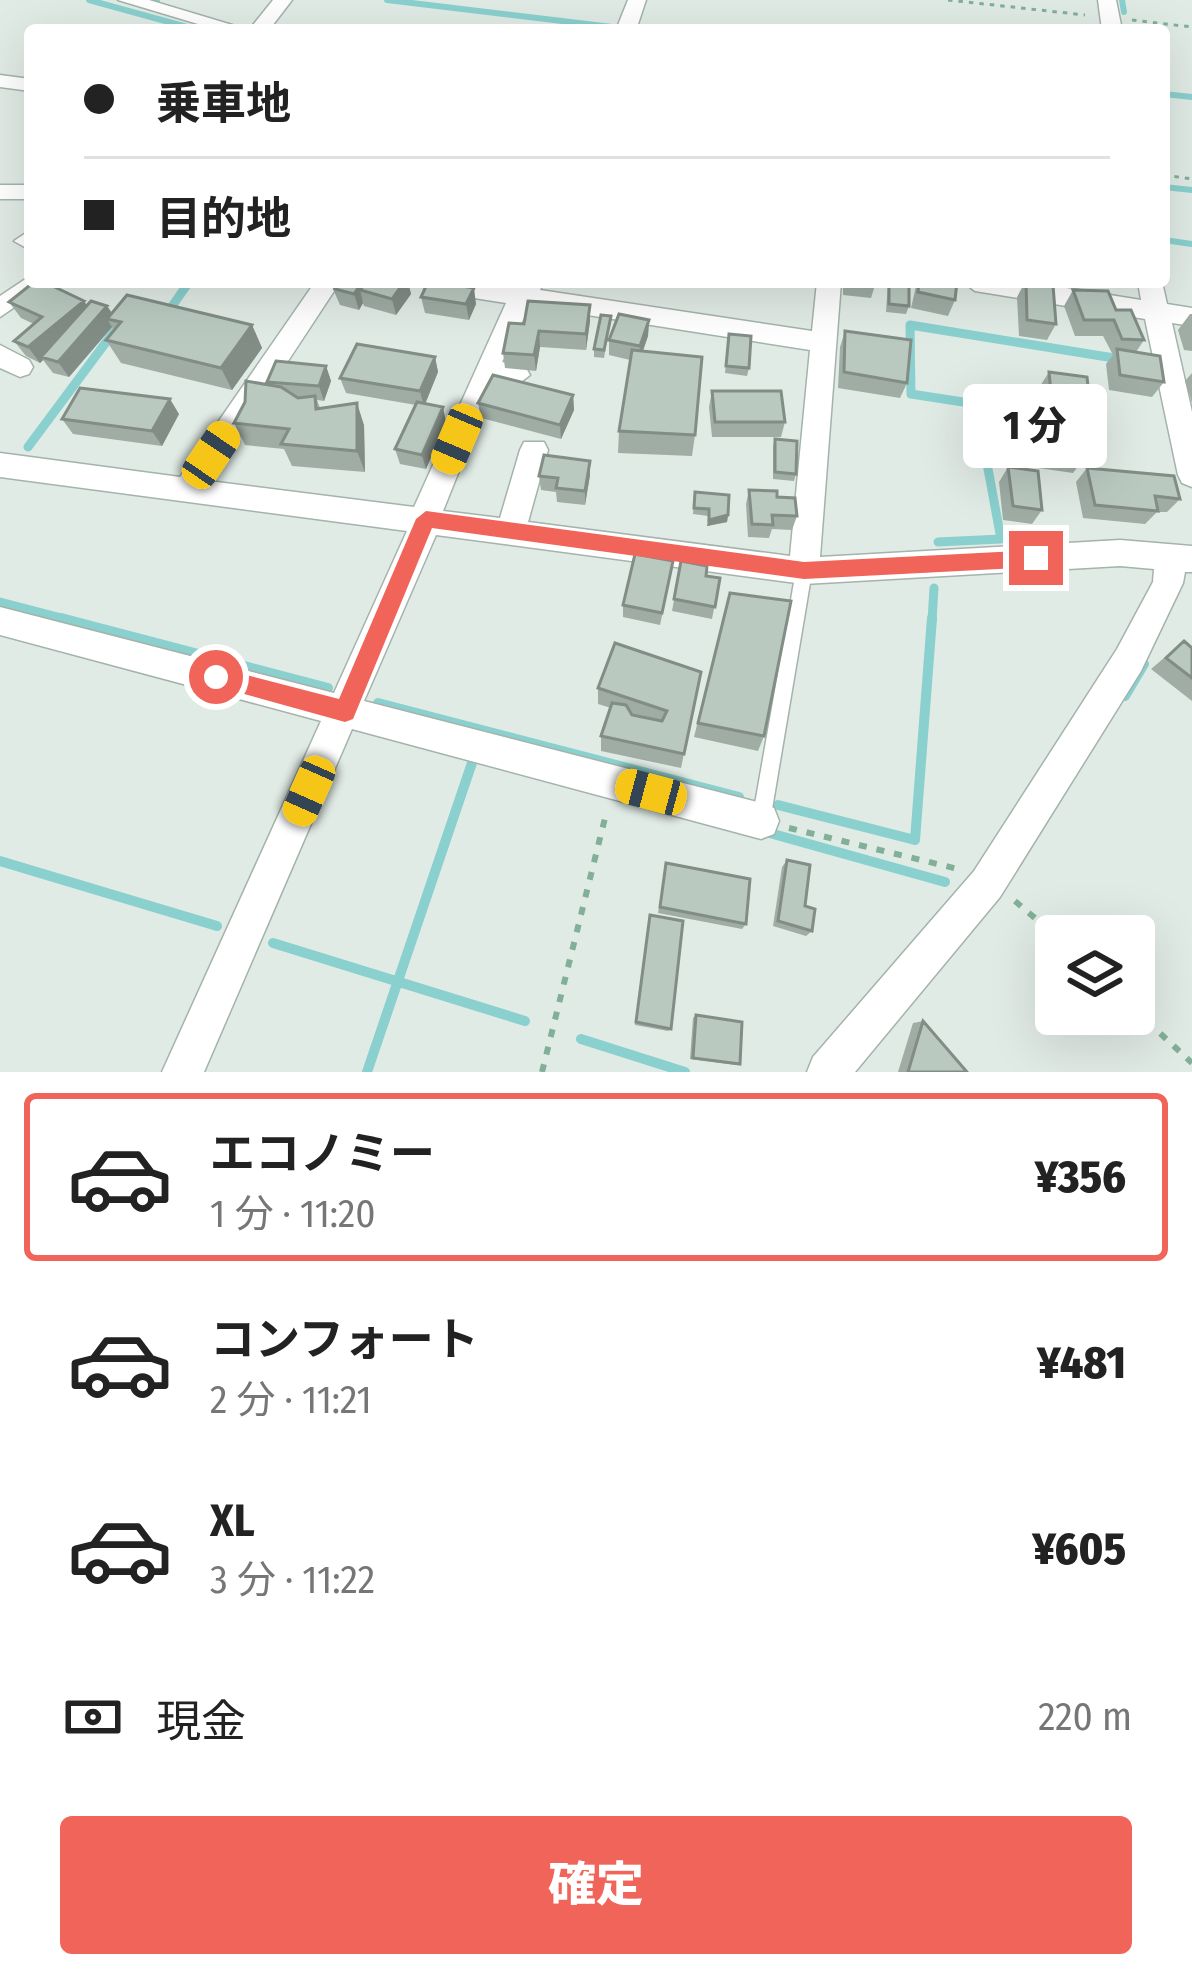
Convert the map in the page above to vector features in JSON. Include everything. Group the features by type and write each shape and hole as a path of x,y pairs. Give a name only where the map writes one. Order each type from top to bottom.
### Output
{"street":[{"path":"127,0 217,24"},
{"path":"264,24 283,0"},
{"path":"0,308 30,288"},
{"path":"188,490 324,288"},
{"path":"495,288 823,342"},
{"path":"804,571 829,288"},
{"path":"1051,288 1152,296 1192,316"},
{"path":"183,1072 345,711 486,369 505,326 528,291"},
{"path":"1152,296 1192,475"},
{"path":"486,369 518,375"},
{"path":"511,530 534,450"},
{"path":"0,465 804,571 1120,553 1181,557 1129,660 987,884 828,1072"},
{"path":"0,621 761,821"}],"lane":[{"path":"761,821 804,571"}],"path":[{"path":"948,0 1170,24"},
{"path":"542,1072 614,783"},
{"path":"761,821 967,872 1035,916"},
{"path":"1155,1029 1192,1063"}],"building":[{"path":"26,288 57,288 84,301 28,347 14,341 42,317 9,302"},
{"path":"362,288 400,288 392,299"},
{"path":"425,288 474,288 466,304 421,297"},
{"path":"889,288 909,288 909,306 889,304"},
{"path":"918,288 956,288 955,300 918,292"},
{"path":"1026,288 1053,288 1056,324 1027,320"},
{"path":"1073,290 1108,291 1116,310 1131,310 1144,340 1122,339 1114,320 1084,320"},
{"path":"127,295 252,325 221,368 106,340 121,322 107,319"},
{"path":"91,301 107,306 58,362 41,357"},
{"path":"528,301 590,305 586,334 539,331 534,355 503,353 509,323 524,324"},
{"path":"619,314 649,320 640,346 609,340"},
{"path":"601,315 611,316 604,350 594,349"},
{"path":"845,331 911,340 907,383 844,372"},
{"path":"729,334 751,336 749,368 726,366"},
{"path":"357,344 435,357 420,391 340,378"},
{"path":"1117,349 1160,356 1164,382 1120,375"},
{"path":"632,350 702,357 695,435 619,431"},
{"path":"276,361 326,366 319,386 267,382"},
{"path":"1049,372 1087,377 1091,412 1084,411 1089,452 1010,440 1008,397 1052,403"},
{"path":"493,375 573,395 560,425 478,403"},
{"path":"246,381 281,387 298,398 315,396 316,409 357,403 357,451 281,444 289,429 234,423 245,402"},
{"path":"80,388 170,399 152,431 62,419"},
{"path":"712,391 781,391 785,422 715,422"},
{"path":"417,402 443,407 422,455 395,449"},
{"path":"775,439 797,441 796,474 775,472"},
{"path":"544,455 590,461 585,491 556,488 558,478 539,476"},
{"path":"1008,467 1038,471 1042,510 1013,506"},
{"path":"1087,468 1174,476 1180,499 1155,496 1158,511 1095,505"},
{"path":"749,490 777,491 777,497 795,498 797,516 772,515 773,525 752,524"},
{"path":"695,492 729,495 728,515 709,520 709,509 694,508"},
{"path":"635,554 673,561 662,613 623,605"},
{"path":"681,561 707,566 706,576 720,578 715,607 674,599"},
{"path":"730,593 791,601 764,736 698,723"},
{"path":"1184,641 1192,648 1192,678 1166,658"},
{"path":"615,643 701,672 684,754 601,736 612,703 626,705 632,715 662,721 667,711 598,688"},
{"path":"787,860 810,865 805,906 815,909 812,931 778,921"},
{"path":"666,863 750,879 746,924 660,907"},
{"path":"650,915 683,921 671,1029 636,1022"},
{"path":"696,1015 742,1022 740,1064 693,1058"},
{"path":"923,1021 967,1072 908,1072"}],"waterway":[{"path":"89,0 176,24"},
{"path":"151,0 157,0"},
{"path":"387,0 587,24"},
{"path":"1122,0 1124,12"},
{"path":"1170,95 1192,97"},
{"path":"1170,188 1192,190"},
{"path":"1170,241 1192,244"},
{"path":"168,312 185,288"},
{"path":"28,447 121,322"},
{"path":"938,542 1001,539 976,404 911,394 910,325 1120,359"},
{"path":"932,621 934,588"},
{"path":"0,602 73,621"},
{"path":"61,618 328,688"},
{"path":"778,805 915,840 932,618"},
{"path":"1125,696 1144,664"},
{"path":"378,703 739,797"},
{"path":"398,982 474,757"},
{"path":"766,832 945,882"},
{"path":"0,861 217,926"},
{"path":"273,943 398,982"},
{"path":"367,1072 398,982"},
{"path":"398,982 525,1021"},
{"path":"581,1039 685,1072"}],"route":[{"path":"216,677 345,711 426,519 804,571 1036,558"}]}
